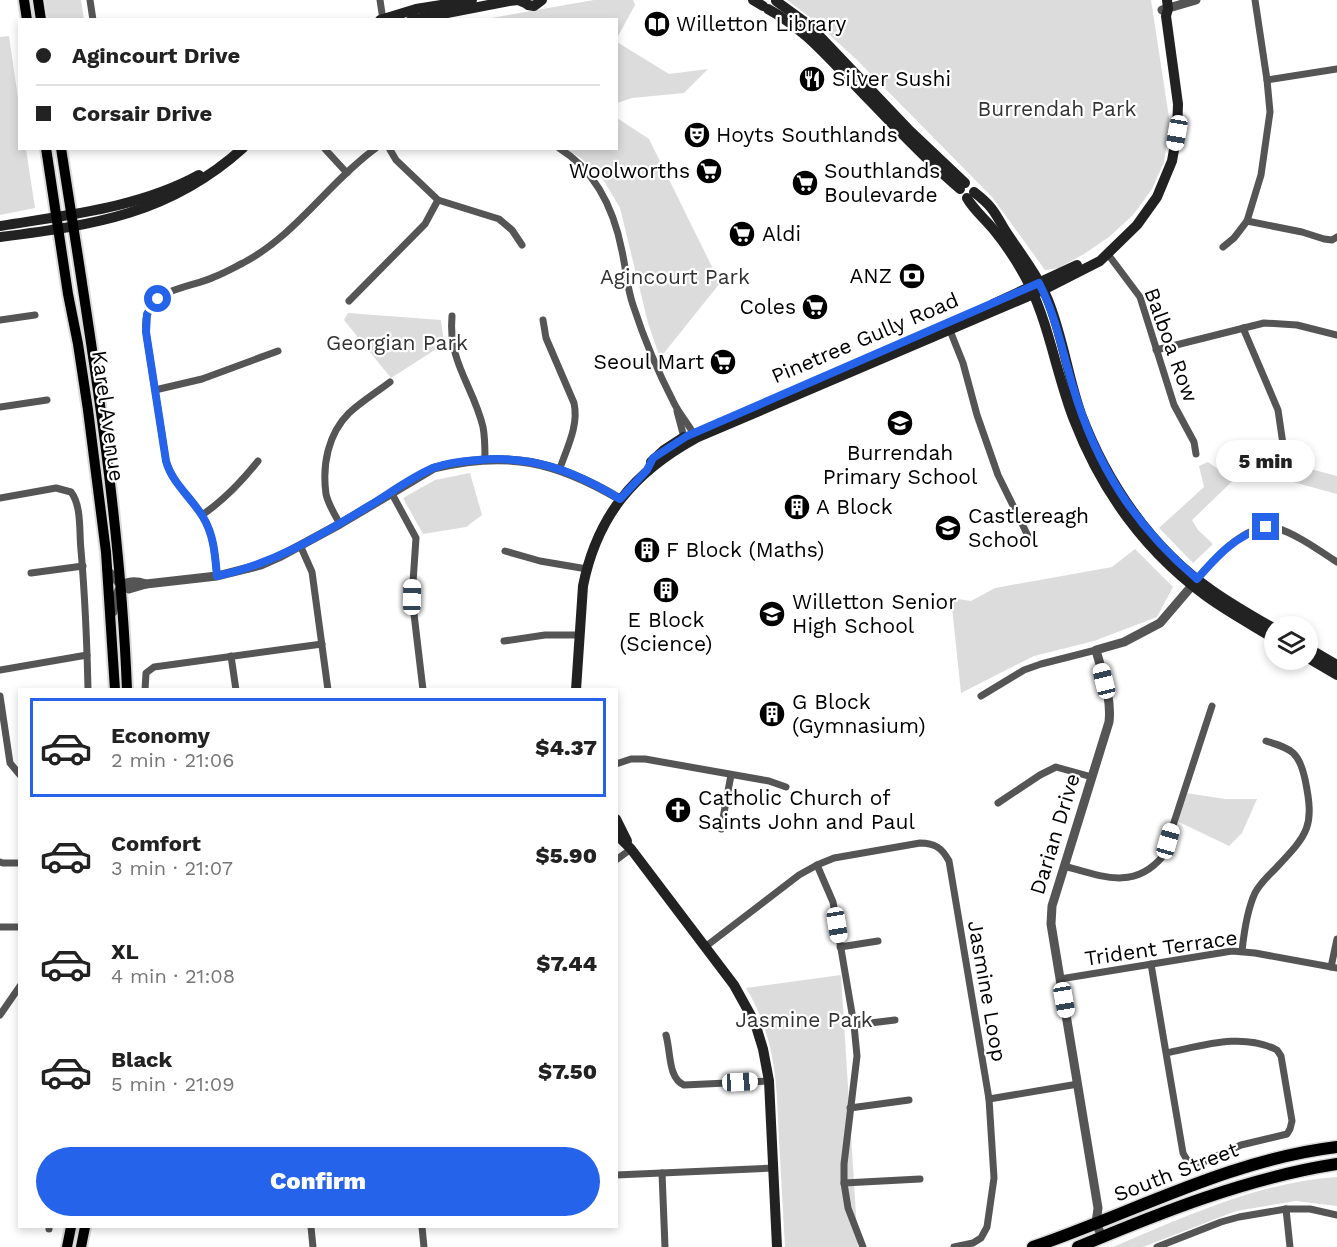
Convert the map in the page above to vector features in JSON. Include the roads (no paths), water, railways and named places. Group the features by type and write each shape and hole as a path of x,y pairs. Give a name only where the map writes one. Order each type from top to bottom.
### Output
{"highway":[{"name":"South Street","path":"1033,1247 1230,1171 1282,1156 1333,1149"},
{"name":"South Street","path":"1078,1247 1261,1179 1337,1164"}],"main road":[{"path":"24,0 27,18"},
{"path":"38,0 41,18"},
{"path":"385,18 416,9 472,0"},
{"path":"422,18 515,1 534,6 543,1"},
{"path":"767,3 811,39 966,190 1036,289 1074,418 1088,453 1124,514 1146,542 1236,616 1264,633"},
{"name":"Pinetree Gully Road","path":"576,688 579,635 587,569 599,533 620,499 647,470 690,438 1100,261 1142,219 1156,197 1172,161 1177,133 1178,104 1164,6"},
{"name":"Karel Avenue","path":"46,150 88,410 107,570 115,688"},
{"name":"Karel Avenue","path":"61,150 103,419 122,586 127,688"},
{"path":"0,237 72,220 184,183 200,174 230,150"},
{"path":"72,220 109,220 165,201 203,181 241,150"},
{"path":"0,226 57,223"},
{"name":"Pinetree Gully Road","path":"690,438 1036,289"},
{"path":"1195,582 1264,623"},
{"path":"1318,654 1337,665"},
{"path":"1318,664 1337,675"},
{"path":"618,823 631,849"},
{"path":"618,836 631,849 705,946 734,985 751,1014 764,1049 769,1081 777,1247"},
{"path":"68,1247 71,1228"},
{"path":"81,1247 85,1228"}],"street":[{"path":"90,0 93,18"},
{"path":"380,0 382,18"},
{"path":"1164,6 1185,0"},
{"path":"1191,0 1197,0"},
{"path":"1164,6 1197,0"},
{"path":"1223,247 1248,221 1261,175 1270,112 1255,0"},
{"path":"1267,80 1337,69"},
{"path":"326,150 347,173"},
{"path":"217,576 213,540 202,515 169,470 145,321 151,306 164,295 214,277 246,261 272,244 374,150"},
{"path":"390,150 396,160 438,200 499,219 512,230 522,245"},
{"path":"562,150 587,172 611,211 633,304 659,371 690,438"},
{"path":"349,301 425,224 438,200"},
{"path":"1248,221 1324,239 1332,240 1337,237"},
{"name":"Balboa Row","path":"1107,253 1140,297 1174,405 1194,442 1196,454"},
{"path":"0,320 35,315"},
{"path":"452,316 454,352 482,424 485,459"},
{"path":"543,320 546,338 577,413 560,468"},
{"path":"1156,350 1264,323 1297,325 1337,335"},
{"path":"949,328 963,363 977,415 998,475 1029,538"},
{"path":"1243,328 1278,410 1284,451"},
{"path":"155,390 202,379 278,351"},
{"path":"340,524 326,496 325,461 332,438 342,420 350,412 390,382"},
{"path":"0,407 47,400"},
{"path":"107,570 122,586 129,589 146,584 217,576 261,565 340,524 434,468 461,461 485,459 538,462 560,468 592,482 620,499"},
{"path":"202,515 237,484 258,461"},
{"path":"0,498 56,488 71,492 76,504 83,566 88,688"},
{"path":"391,492 416,538 412,597 423,688"},
{"path":"981,696 1024,670 1132,639 1160,623 1218,554 1255,530 1266,527 1287,532 1337,560"},
{"path":"300,545 312,572 328,688"},
{"path":"505,551 540,561 587,569"},
{"path":"31,573 83,566"},
{"path":"112,625 115,595 122,586"},
{"path":"504,641 545,635 579,635"},
{"path":"145,688 146,673 154,667 322,644"},
{"name":"Darian Drive","path":"1096,650 1110,711 1109,722 1051,914 1101,1222"},
{"path":"0,670 87,655"},
{"path":"231,657 236,688"},
{"path":"0,696 10,763 18,773"},
{"path":"1064,866 1109,878 1142,874 1153,868 1163,856 1212,706"},
{"path":"1242,951 1250,905 1256,891 1301,842 1309,825 1310,807 1302,764 1296,754 1285,747 1266,741"},
{"path":"618,763 631,759 645,759 769,781 786,787"},
{"path":"998,803 1056,767 1092,777"},
{"path":"720,829 731,775"},
{"name":"Jasmine Loop","path":"705,946 799,875 834,858 920,843 937,846 943,851 949,861 989,1099 994,1178 987,1227 981,1238 973,1243 954,1247"},
{"path":"618,859 631,849"},
{"path":"0,862 18,863"},
{"path":"817,865 833,902 854,1025 856,1056 844,1183 848,1208 863,1247"},
{"path":"0,927 18,927"},
{"path":"1334,968 1337,939"},
{"path":"840,947 879,941"},
{"name":"Trident Terrace","path":"1060,979 1222,952 1242,951 1334,968"},
{"path":"1151,964 1166,1053 1183,1153 1186,1160 1192,1164 1198,1164 1241,1145 1287,1134 1292,1121 1281,1056 1277,1050 1244,1041 1227,1041 1166,1053"},
{"path":"0,1015 18,989"},
{"path":"854,1025 895,1020"},
{"path":"666,1035 672,1074 677,1082 684,1085 769,1081"},
{"path":"989,1099 1078,1084"},
{"path":"850,1108 909,1100"},
{"path":"618,1175 773,1168"},
{"path":"662,1173 665,1247"},
{"path":"844,1183 920,1179"},
{"path":"1157,1247 1221,1222 1286,1209 1310,1209 1337,1215"},
{"path":"1286,1209 1290,1247"},
{"path":"1101,1222 1106,1236"},
{"path":"311,1228 314,1247"},
{"path":"422,1228 424,1247"}],"place":[{"name":"Willetton Library","path":"657,24"},
{"name":"Silver Sushi","path":"812,79"},
{"name":"Hoyts Southlands","path":"697,135"},
{"name":"Woolworths","path":"709,171"},
{"name":"Southlands Boulevarde","path":"805,183"},
{"name":"Aldi","path":"742,234"},
{"name":"ANZ","path":"912,276"},
{"name":"Coles","path":"815,307"},
{"name":"Seoul Mart","path":"723,362"},
{"name":"Burrendah Primary School","path":"900,423"},
{"name":"A Block","path":"797,507"},
{"name":"Castlereagh School","path":"948,528"},
{"name":"F Block (Maths)","path":"647,550"},
{"name":"E Block (Science)","path":"666,590"},
{"name":"Willetton Senior High School","path":"772,614"},
{"name":"G Block (Gymnasium)","path":"772,714"},
{"name":"Catholic Church of Saints John and Paul","path":"678,810"}],"park label":[{"name":"Burrendah Park","path":"1057,109"},
{"name":"Agincourt Park","path":"675,277"},
{"name":"Georgian Park","path":"397,343"},
{"name":"Jasmine Park","path":"804,1020"}]}
